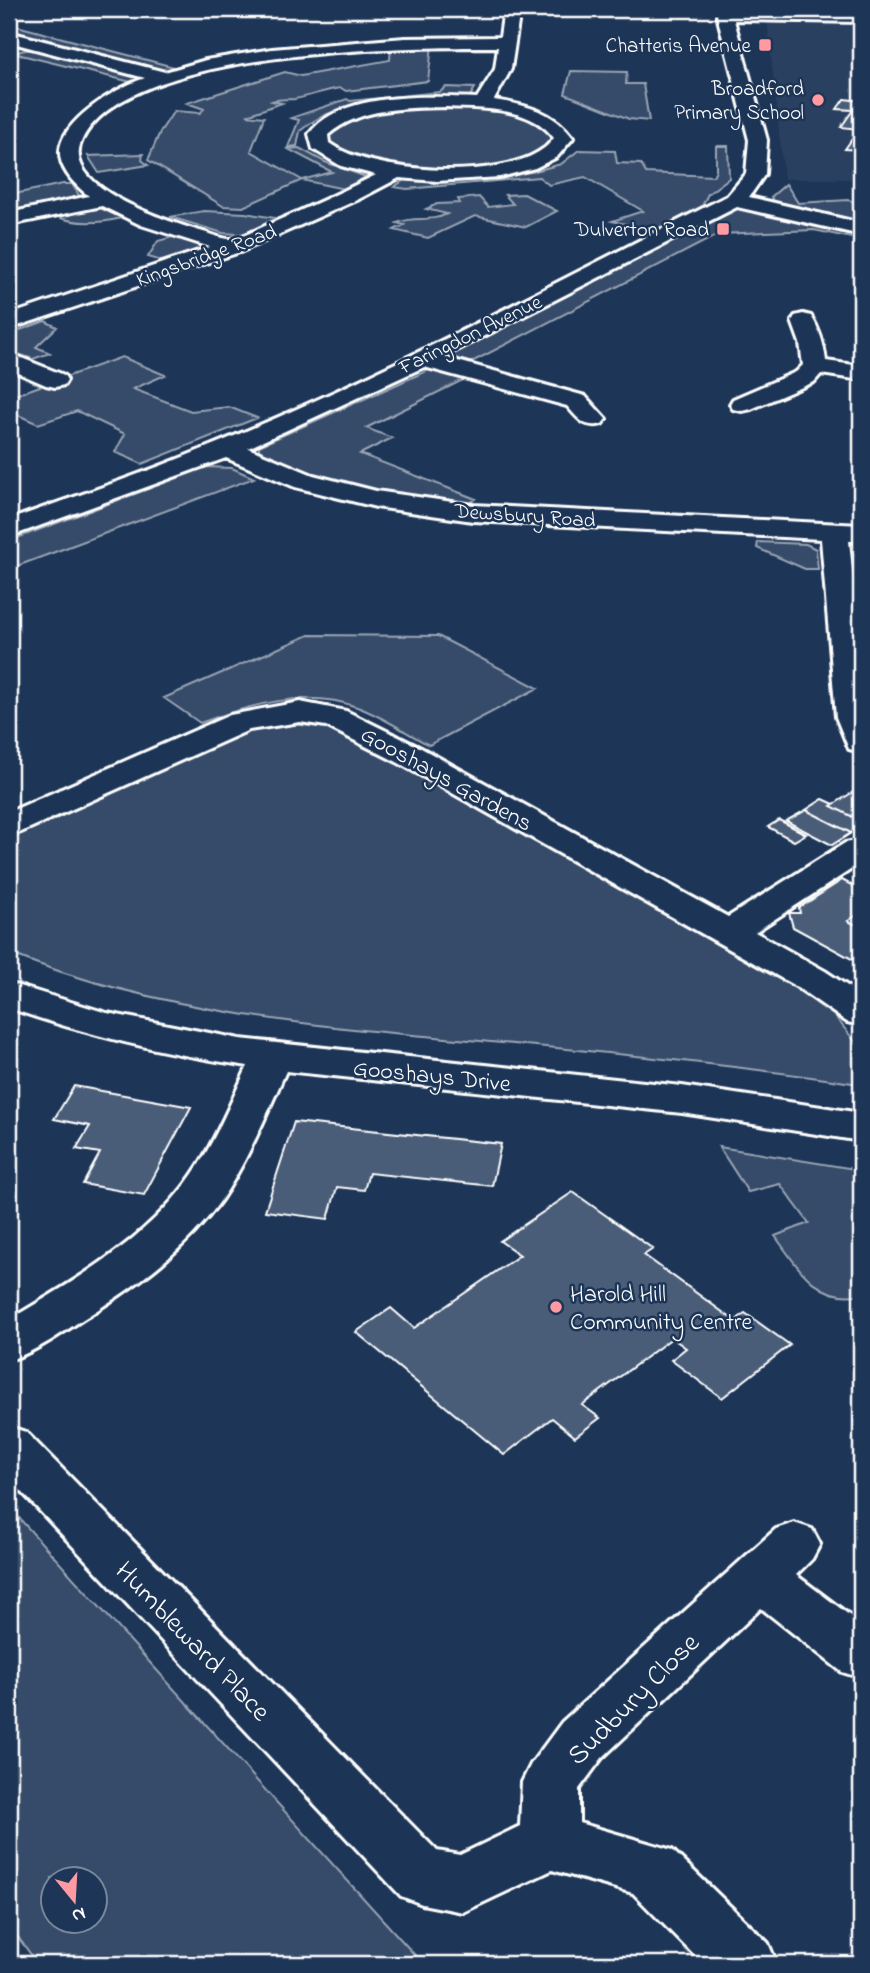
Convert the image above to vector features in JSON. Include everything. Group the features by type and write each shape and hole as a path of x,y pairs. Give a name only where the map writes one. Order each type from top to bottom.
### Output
{"street":[{"path":"484,104 503,69 512,9"},
{"path":"727,12 861,17"},
{"name":"Faringdon Avenue","path":"9,530 225,448 422,359 734,200 759,172 758,148 727,12"},
{"path":"9,37 165,77"},
{"path":"245,40 266,54"},
{"path":"233,248 125,211 105,199 71,164 69,147 82,121 102,105 165,77 266,54 356,44 506,42"},
{"path":"9,50 33,44"},
{"path":"447,102 484,104 542,117 558,127 564,138 558,150 511,169 473,174 396,172 359,166 334,156 320,145 318,134 332,122 349,114 377,107 447,102"},
{"name":"Kingsbridge Road","path":"9,322 233,248 302,220 396,172"},
{"path":"9,219 105,199"},
{"path":"734,200 861,229"},
{"path":"742,404 805,377 815,366 812,343 803,321"},
{"path":"422,359 576,401 593,419"},
{"path":"9,360 55,380"},
{"path":"815,366 861,373"},
{"name":"Dewsbury Road","path":"225,448 304,481 388,501 473,513 848,533 856,706 861,742"},
{"name":"Gooshays Gardens","path":"9,825 241,722 300,712 335,718 399,750 729,933 834,992 861,1013"},
{"path":"729,933 857,850 861,852"},
{"name":"Gooshays Drive","path":"9,995 141,1035 272,1058 687,1099 783,1112 861,1128"},
{"path":"9,1342 118,1274 146,1254 179,1222 224,1160 272,1058"},
{"name":"Humbleward Place","path":"9,1446 422,1876 463,1884 549,1842"},
{"name":"Sudbury Close","path":"549,1842 551,1782 582,1740 776,1560 861,1655"},
{"path":"549,1842 651,1870 747,1964"}],"shaded area":[{"path":"556,9 703,9 703,16 556,12"},
{"name":"Broadford Primary School","path":"767,19 861,20 861,179 784,179"},
{"path":"9,24 174,69 140,68 68,51 9,34"},
{"path":"432,45 428,81 346,91 341,88 295,99 275,100 272,101 282,103 247,115 264,117 251,151 302,180 243,207 223,206 148,160 160,132 174,111 200,113 204,109 187,103 285,72 301,76 390,60 391,47"},
{"path":"38,50 145,75 143,80 131,82 13,53"},
{"path":"571,71 627,72 626,84 643,84 649,121 629,119 565,94"},
{"path":"446,87 475,88 470,96 377,101 336,110 300,131 297,146 288,147 299,120 291,118 347,99 350,101 440,92"},
{"path":"431,105 496,109 527,117 552,135 549,146 510,164 468,169 412,169 360,160 340,151 328,138 333,128 370,112"},
{"path":"716,146 728,146 729,178 708,194 701,208 657,231 612,221 643,211 585,177 549,185 539,177 407,189 394,187 407,178 474,179 531,172 561,164 579,150 615,151 617,163 641,164 646,173 713,176 716,170"},
{"path":"299,148 325,162 366,177 344,189 302,180 332,172 288,149"},
{"path":"143,154 142,160 148,165 99,173 88,156"},
{"path":"72,184 82,200 9,216 9,195"},
{"path":"786,184 798,203 848,200 861,204 861,225 777,206 771,197"},
{"path":"524,194 557,211 526,227 475,216 428,238 394,230 404,225 397,223 410,219 434,218 447,214 426,209 437,204 460,203 458,199 479,197 488,207 513,204 505,195"},
{"path":"749,207 861,232 861,240 814,230 719,234 466,365 444,359 736,209"},
{"path":"93,208 122,218 89,222 56,216"},
{"path":"204,211 245,213 287,220 251,235 223,233 170,217"},
{"path":"176,236 201,245 199,249 162,261 148,257 158,241"},
{"path":"45,321 57,327 36,347 50,353 33,359 9,351 9,334"},
{"path":"122,357 165,375 133,389 191,411 229,407 257,418 142,464 115,452 125,434 77,411 38,424 9,411 9,397"},
{"path":"431,369 465,379 366,428 392,438 360,454 476,499 466,505 352,487 259,454 259,446"},
{"path":"207,467 232,468 254,478 9,569 9,541"},
{"path":"758,542 806,544 816,549 818,569 805,569 757,548"},
{"path":"309,635 438,636 538,688 429,745 375,715 338,701 278,701 238,710 200,723 164,698"},
{"path":"284,723 328,728 361,741 821,999 857,1044 859,1084 675,1060 369,1031 246,1015 126,991 9,953 9,835 232,735"},
{"path":"719,1147 861,1170 861,1294 846,1296 833,1293 810,1280 775,1236 809,1223 780,1184 748,1192"},
{"path":"9,1507 423,1964 38,1964 9,1925"}],"building":[{"path":"844,99 861,101 861,150 845,149 859,129 841,127 853,110 837,109"},
{"path":"861,787 861,821 831,806 834,804"},
{"path":"823,799 861,821 861,826 851,833 806,810"},
{"path":"806,810 851,833 832,845 786,821"},
{"path":"779,820 806,834 794,841 768,827"},
{"path":"842,880 861,890 861,912 848,921 861,927 859,963 793,927 789,913 800,913 799,908"},
{"path":"74,1086 191,1107 144,1195 83,1184 100,1153 76,1149 90,1126 54,1119"},
{"path":"294,1122 501,1144 492,1186 369,1173 364,1190 337,1187 328,1219 265,1211"},
{"path":"573,1192 653,1249 644,1255 735,1321 745,1313 790,1345 722,1398 671,1360 686,1348 672,1338 582,1405 600,1418 575,1437 552,1418 504,1455 356,1332 391,1308 414,1328 520,1255 500,1241"}],"place":[{"name":"Chatteris Avenue","path":"765,45"},
{"name":"Broadford Primary School","path":"818,100"},
{"name":"Dulverton Road","path":"723,229"},
{"name":"Harold Hill Community Centre","path":"556,1307"}]}
